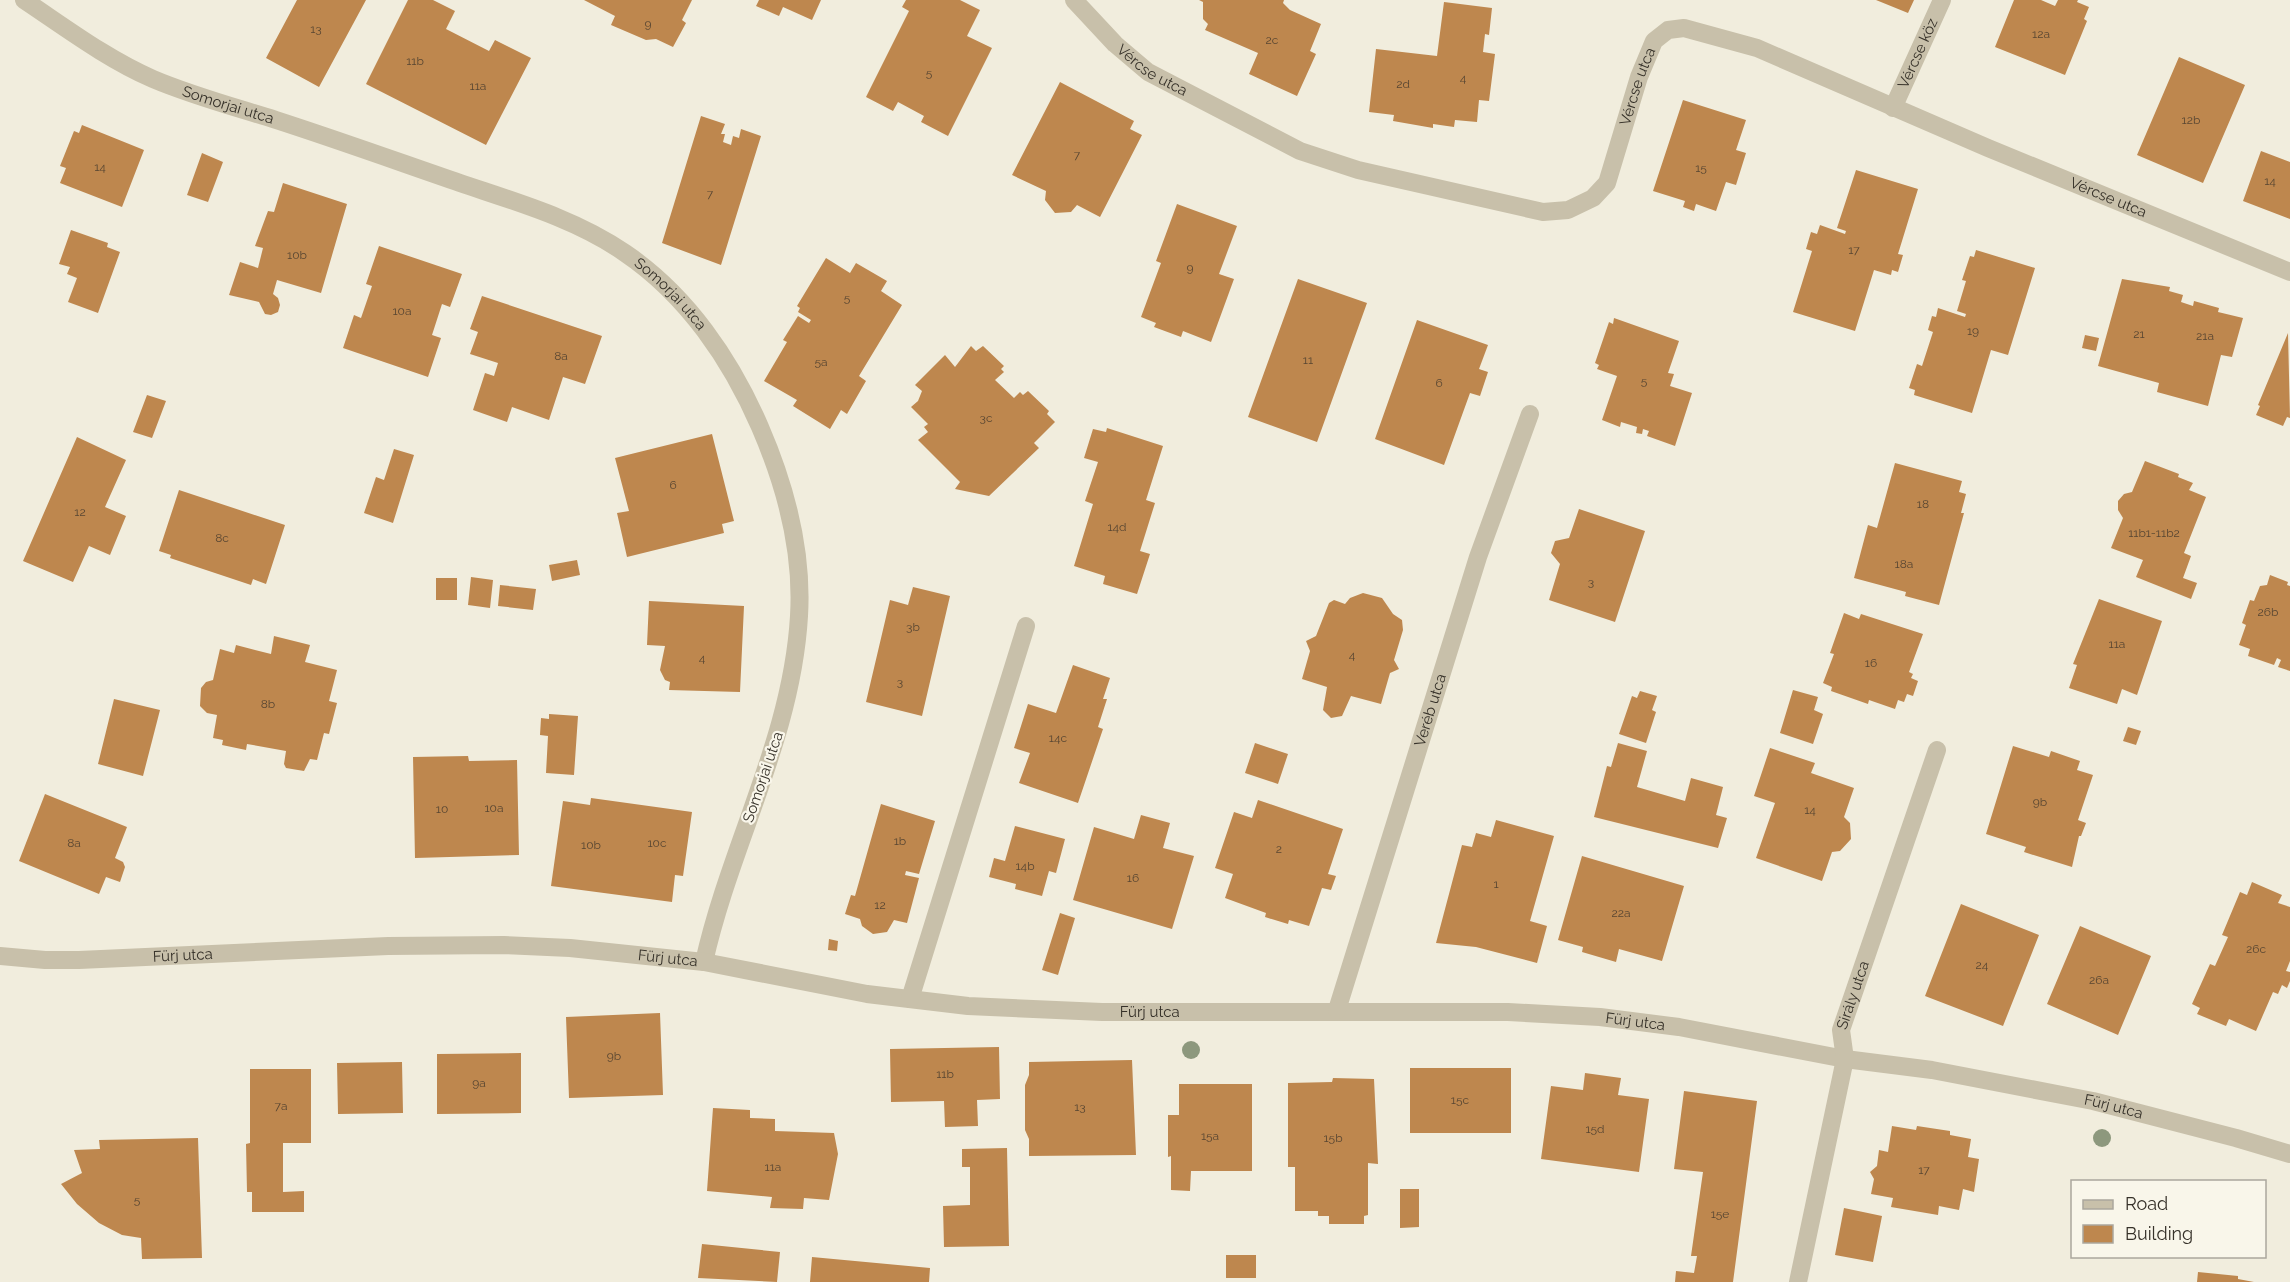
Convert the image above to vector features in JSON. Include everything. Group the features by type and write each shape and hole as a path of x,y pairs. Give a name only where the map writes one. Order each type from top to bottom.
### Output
{"street":[{"name":"Somorjai utca","path":"24,0 76,35 149,77 516,202 593,234 626,254 670,290 731,367 764,435 786,497 799,572 799,616 788,697 776,743 713,920 704,962"},
{"name":"Vércse utca","path":"1074,0 1114,44 1148,72 1300,150 1358,170 1543,212 1568,210 1593,198 1607,183 1639,77 1654,41 1668,30 1684,28 1757,48 1893,108 2290,272"},
{"name":"Vércse köz","path":"1893,108 1942,0"},
{"name":"Veréb utca","path":"1337,1010 1478,557 1530,414"},
{"path":"910,999 1026,627"},
{"name":"Sirály utca","path":"1798,1282 1845,1059 1841,1030 1937,750"},
{"name":"Fürj utca","path":"0,956 79,960 361,947 504,945 570,948 704,962 782,979 968,1006 1102,1012 1337,1010 1508,1012 1600,1017 1679,1027 1845,1059 1932,1070 2093,1101 2290,1154"}],"building":[{"path":"297,0 366,0 319,87 266,58"},
{"path":"408,0 433,0 455,11 446,29 489,51 495,40 531,58 486,145 366,84"},
{"path":"584,0 692,0 682,20 686,23 673,47 656,39 646,40 611,25 615,16"},
{"path":"759,0 821,0 812,20 783,7 779,16 756,6"},
{"path":"906,0 960,0 980,10 967,36 992,48 948,136 921,122 924,116 898,102 893,111 866,97 909,11 902,7"},
{"path":"1199,0 1284,0 1283,3 1290,10 1321,24 1310,51 1316,54 1297,96 1249,74 1258,53 1205,30 1208,24 1203,19 1203,2"},
{"path":"1876,0 1914,0 1908,13"},
{"path":"2014,0 2041,0 2055,6 2058,0 2078,0 2077,2 2089,7 2084,19 2087,21 2065,75 1995,47"},
{"path":"1444,2 1492,8 1489,35 1485,34 1483,52 1495,54 1489,101 1479,100 1477,122 1455,120 1454,127 1433,124 1433,128 1393,121 1394,115 1369,112 1376,49 1437,56"},
{"path":"2179,57 2245,85 2203,183 2137,155"},
{"path":"1060,82 1134,121 1130,129 1142,135 1100,217 1077,205 1071,212 1055,213 1045,200 1046,191 1012,175"},
{"path":"1683,100 1746,120 1736,150 1746,153 1736,185 1726,182 1716,211 1696,204 1694,211 1683,207 1685,201 1653,191"},
{"path":"701,116 725,124 721,134 725,134 723,142 731,145 733,136 739,138 741,129 761,136 721,265 662,243"},
{"path":"82,125 144,150 122,207 60,183 66,168 60,166 74,131 79,133"},
{"path":"2261,151 2290,162 2290,219 2243,201"},
{"path":"202,153 223,162 208,202 187,195"},
{"path":"1856,170 1918,189 1898,254 1903,255 1898,272 1892,270 1891,275 1874,270 1855,331 1793,312 1812,251 1806,249 1811,232 1817,234 1820,225 1845,234 1846,231 1837,228"},
{"path":"283,183 347,204 321,293 277,280 273,294 278,298 280,305 278,312 271,315 265,314 259,302 229,295 240,262 258,268 263,248 255,246 268,211 274,212"},
{"path":"1177,204 1237,226 1219,274 1234,279 1211,342 1183,331 1181,337 1154,327 1156,323 1141,317 1161,263 1156,261"},
{"path":"71,230 108,243 107,247 120,252 98,313 68,302 77,278 67,274 70,267 59,264"},
{"path":"379,246 462,274 450,307 442,304 432,335 441,338 428,377 343,348 354,315 361,318 372,286 366,284"},
{"path":"1976,250 2035,268 2008,355 1991,350 1972,413 1914,395 1915,390 1909,388 1917,364 1922,366 1933,332 1928,330 1932,316 1936,317 1938,308 1965,317 1966,314 1957,311 1966,281 1962,280 1970,256 1974,257"},
{"path":"826,258 850,273 856,263 887,281 881,291 902,305 859,376 866,381 847,414 841,410 830,429 793,406 797,400 764,381 787,342 783,340 798,316 809,323 811,320 798,312 800,308 797,306"},
{"path":"1298,279 1367,303 1317,442 1248,417"},
{"path":"2122,279 2170,287 2169,291 2183,295 2181,302 2193,306 2194,301 2219,308 2218,312 2243,318 2232,357 2221,355 2208,406 2157,392 2159,383 2098,366"},
{"path":"482,296 602,336 585,384 563,377 549,420 512,407 507,422 473,410 485,373 494,376 498,363 470,354 478,332 470,329"},
{"path":"1614,318 1679,341 1668,373 1674,374 1670,386 1692,393 1675,446 1647,436 1649,431 1643,429 1642,434 1636,433 1637,427 1621,422 1620,427 1602,420 1617,376 1597,369 1599,365 1595,363 1609,322 1613,324"},
{"path":"1417,320 1488,345 1479,369 1488,372 1480,396 1470,393 1444,465 1375,439"},
{"path":"2288,333 2290,418 2287,417 2283,426 2256,415"},
{"path":"2085,335 2099,338 2096,351 2082,348"},
{"path":"971,346 976,351 983,346 1004,366 1001,369 1004,372 995,380 1014,398 1020,392 1023,395 1028,391 1049,411 1047,414 1055,422 1034,443 1039,448 989,496 955,489 960,482 918,440 928,432 924,427 928,424 911,407 918,401 922,391 915,385 945,355 955,367"},
{"path":"147,395 166,401 152,438 133,432"},
{"path":"1107,428 1163,446 1146,500 1155,503 1140,551 1150,554 1137,594 1103,584 1105,576 1074,566 1093,504 1085,501 1098,462 1084,458 1093,429 1106,432"},
{"path":"712,434 734,521 722,524 724,533 627,557 617,513 629,511 615,458"},
{"path":"77,437 126,460 105,507 126,516 110,555 89,546 73,582 23,561"},
{"path":"394,449 414,455 393,523 364,513 376,477 384,480"},
{"path":"2145,461 2179,474 2178,477 2193,483 2189,490 2206,497 2184,553 2191,556 2183,578 2197,583 2191,599 2136,577 2143,560 2111,548 2123,518 2118,510 2118,501 2124,494 2132,492"},
{"path":"1895,463 1962,481 1959,492 1966,494 1961,513 1964,513 1939,605 1905,596 1906,592 1854,578 1868,525 1877,528"},
{"path":"179,490 285,525 266,584 253,579 251,585 170,558 171,555 159,551"},
{"path":"1579,509 1645,531 1615,622 1549,600 1560,564 1551,553 1555,541 1569,538"},
{"path":"577,560 580,575 552,581 549,565"},
{"path":"2270,575 2288,582 2287,585 2290,586 2290,671 2278,667 2281,660 2277,658 2274,665 2248,656 2250,649 2239,645 2246,625 2242,623 2250,600 2254,601 2260,586 2267,585"},
{"path":"471,577 493,580 490,608 468,605"},
{"path":"436,578 457,578 457,600 436,600"},
{"path":"500,585 536,589 533,610 498,606"},
{"path":"913,587 950,596 922,716 866,702 890,600 908,605"},
{"path":"1363,593 1382,598 1393,614 1402,620 1403,630 1394,660 1399,669 1390,673 1381,704 1351,696 1342,716 1331,718 1323,710 1327,687 1302,679 1310,651 1306,641 1316,636 1329,603 1334,600 1345,604 1350,598"},
{"path":"2099,599 2162,621 2137,695 2122,689 2117,704 2069,688 2077,665 2073,664"},
{"path":"649,601 744,606 740,692 669,690 670,682 665,680 660,670 665,646 647,645"},
{"path":"1844,613 1859,619 1861,614 1923,634 1909,672 1913,674 1911,678 1918,681 1913,696 1907,694 1904,702 1898,700 1895,709 1869,700 1868,704 1831,691 1832,687 1823,683 1834,654 1830,653"},
{"path":"274,636 310,645 305,662 337,670 329,701 337,703 329,734 324,733 317,760 310,759 304,771 286,768 284,764 286,751 247,744 246,750 222,745 223,740 213,738 217,715 207,713 200,706 201,688 206,682 213,680 220,649 234,653 236,645 271,654"},
{"path":"1073,665 1110,678 1103,699 1107,699 1098,727 1103,729 1078,803 1019,783 1030,753 1014,748 1028,704 1056,713"},
{"path":"1793,690 1818,697 1814,710 1823,714 1813,744 1780,733"},
{"path":"1640,691 1657,696 1652,710 1656,712 1646,743 1619,734 1632,696 1637,698"},
{"path":"114,699 160,710 143,776 98,764"},
{"path":"549,714 578,716 574,775 546,773 548,736 540,735 541,718 549,719"},
{"path":"2128,727 2141,731 2136,745 2123,741"},
{"path":"1255,743 1288,754 1278,784 1245,773"},
{"path":"1618,743 1647,751 1637,787 1685,801 1691,778 1723,787 1716,815 1727,818 1718,848 1594,817 1607,766 1611,767"},
{"path":"2013,746 2049,757 2051,751 2080,761 2077,770 2093,775 2078,820 2086,823 2079,836 2072,867 2024,852 2026,847 1986,834"},
{"path":"1770,748 1815,763 1811,773 1854,788 1844,817 1850,823 1851,839 1840,851 1832,852 1822,881 1756,858 1775,803 1754,796"},
{"path":"468,756 469,761 517,760 519,855 415,858 413,757"},
{"path":"45,794 127,827 115,858 123,862 125,867 120,882 106,877 99,894 19,861"},
{"path":"591,798 692,812 683,876 675,875 672,902 551,886 563,801 590,805"},
{"path":"1258,800 1343,829 1328,874 1336,876 1331,890 1322,888 1309,926 1289,920 1288,924 1265,917 1266,913 1225,898 1233,874 1215,868 1234,812 1252,818"},
{"path":"881,804 935,821 919,874 906,871 905,875 919,878 907,923 894,920 887,932 873,934 862,926 860,919 845,914 851,895 855,896"},
{"path":"1141,815 1170,823 1163,848 1194,856 1172,929 1073,900 1094,827 1134,839"},
{"path":"1496,820 1554,836 1530,921 1547,926 1537,963 1476,947 1436,943 1462,845 1472,847 1476,833 1491,837"},
{"path":"1015,826 1065,839 1056,873 1049,871 1042,896 1015,889 1016,884 989,877 994,858 1005,861"},
{"path":"1582,856 1684,886 1662,961 1619,949 1616,962 1582,952 1583,947 1558,940"},
{"path":"2252,882 2282,895 2278,903 2290,907 2290,961 2286,971 2290,972 2290,981 2287,988 2282,985 2278,994 2273,992 2256,1031 2229,1019 2226,1026 2197,1014 2200,1008 2192,1004 2210,964 2215,966 2228,937 2222,935 2240,892 2247,895"},
{"path":"1961,904 2039,935 2003,1026 1925,996"},
{"path":"1060,913 1075,918 1058,975 1042,970"},
{"path":"2080,926 2151,956 2118,1035 2047,1004"},
{"path":"829,939 838,941 837,951 828,950"},
{"path":"660,1013 663,1095 569,1098 566,1017"},
{"path":"999,1047 1000,1099 977,1100 978,1126 945,1127 944,1101 891,1102 890,1049"},
{"path":"521,1053 521,1113 437,1114 437,1054"},
{"path":"1132,1060 1136,1155 1029,1156 1029,1139 1025,1130 1025,1085 1029,1075 1029,1062"},
{"path":"402,1062 403,1113 338,1114 337,1063"},
{"path":"1410,1068 1511,1068 1511,1133 1410,1133"},
{"path":"250,1069 311,1069 311,1143 283,1143 283,1192 304,1191 304,1212 252,1212 252,1192 247,1192 246,1144 250,1143"},
{"path":"1585,1073 1621,1078 1618,1095 1649,1099 1639,1172 1541,1159 1551,1086 1583,1090"},
{"path":"1333,1078 1374,1079 1378,1164 1368,1163 1368,1215 1364,1216 1364,1224 1329,1224 1329,1216 1318,1216 1318,1211 1295,1211 1295,1167 1288,1167 1288,1083 1332,1082"},
{"path":"1179,1084 1252,1084 1252,1171 1191,1171 1190,1191 1171,1190 1168,1115 1179,1115"},
{"path":"1684,1091 1757,1101 1733,1282 1675,1282 1676,1271 1694,1273 1697,1256 1691,1256 1703,1172 1674,1169"},
{"path":"713,1108 750,1110 750,1118 775,1119 775,1131 834,1133 838,1154 829,1200 804,1198 803,1209 770,1208 772,1197 707,1191"},
{"path":"1892,1126 1916,1130 1917,1126 1950,1131 1950,1135 1971,1139 1968,1157 1979,1159 1974,1192 1963,1189 1959,1210 1939,1206 1938,1215 1891,1207 1893,1198 1871,1194 1874,1179 1870,1172 1877,1166 1879,1150 1888,1152"},
{"path":"198,1138 202,1258 142,1259 141,1238 122,1235 99,1223 77,1204 61,1184 82,1173 74,1150 100,1149 99,1140"},
{"path":"1007,1148 1009,1246 944,1247 943,1206 970,1205 970,1167 962,1167 962,1149"},
{"path":"1400,1189 1419,1189 1419,1227 1400,1228"},
{"path":"1844,1208 1882,1216 1873,1262 1835,1255"},
{"path":"702,1244 780,1252 777,1282 698,1278"},
{"path":"1226,1255 1256,1255 1256,1278 1226,1278"},
{"path":"812,1257 930,1268 929,1282 810,1282"},
{"path":"2198,1272 2238,1276 2238,1279 2254,1282 2197,1282"}]}
